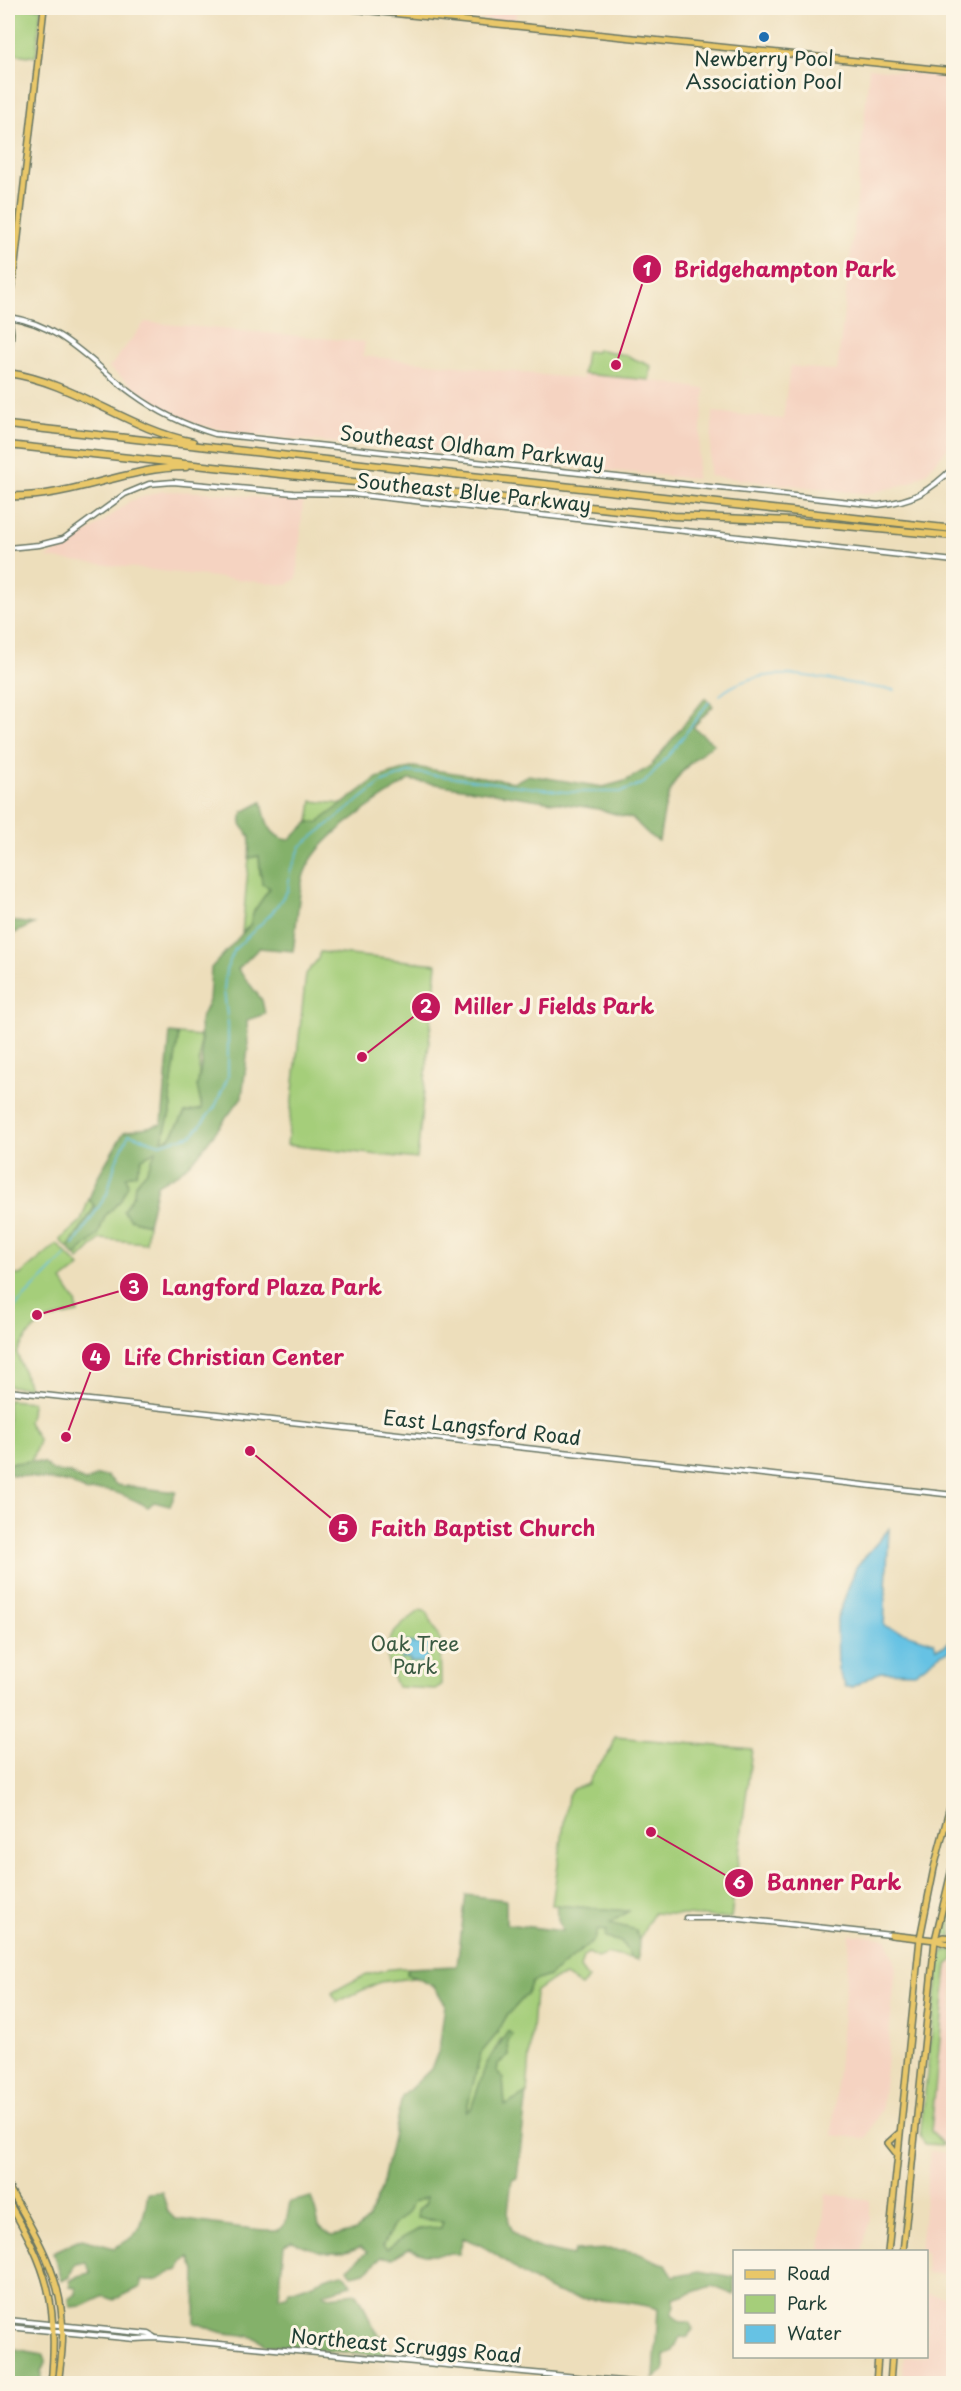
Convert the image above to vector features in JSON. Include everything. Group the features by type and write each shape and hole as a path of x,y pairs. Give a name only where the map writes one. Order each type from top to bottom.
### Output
{"highway":[{"path":"8,371 55,383 164,434 197,442 267,453"},
{"path":"8,425 945,528 954,527"},
{"path":"8,445 662,514 792,521 954,536"},
{"path":"8,496 28,497 56,493 154,469 206,469 212,466"}],"main road":[{"path":"8,371 11,333 8,320 44,8"},
{"path":"342,8 954,72"},
{"path":"888,2250 920,1938 934,1868 954,1792"},
{"path":"903,2250 935,1940 954,1860"},
{"path":"891,1935 935,1940 954,1946"},
{"path":"935,1940 943,1937 954,1938"},
{"path":"897,2155 888,2143 896,2138 900,2130"},
{"path":"8,2186 45,2254 57,2290 63,2325 58,2384"},
{"path":"8,2201 40,2260 49,2284 55,2325 51,2384"},
{"path":"876,2384 878,2358"},
{"path":"890,2384 892,2358"}],"street":[{"name":"Southeast Oldham Parkway","path":"8,320 28,320 49,328 160,413 186,425 215,434 878,505 905,502 934,487 954,467"},
{"name":"Southeast Blue Parkway","path":"8,548 39,545 63,539 125,494 150,484 172,482 293,493 352,494 954,561"},
{"name":"East Langsford Road","path":"8,1391 954,1495"},
{"path":"686,1918 731,1918 891,1935"},
{"name":"Northeast Scruggs Road","path":"8,2320 149,2334 155,2338"},
{"name":"Northeast Scruggs Road","path":"8,2327 142,2340 155,2338 654,2384"}],"shaded area":[{"path":"387,8 517,8 515,25 469,16"},
{"path":"869,68 953,78 953,442 927,472 910,483 868,494 709,476 713,412 783,419 790,366 837,371 856,210"},
{"path":"145,322 365,342 363,356 583,379 583,374 649,380 705,389 696,479 244,434 198,425 169,413 109,368"},
{"path":"162,491 208,492 303,502 297,578 287,585 46,558 93,529 130,501"},
{"path":"850,1934 887,1939 896,1968 882,2106 866,2139 832,2135"},
{"path":"953,1960 953,2146 943,2145 931,2131 948,1965"},
{"path":"930,2151 948,2153 953,2157 953,2275 928,2273 928,2250 920,2250"},
{"path":"826,2193 870,2200 870,2219 861,2250 820,2250"},
{"path":"928,2294 953,2297 953,2332 948,2383 902,2383 905,2358 928,2358"}],"green space":[{"path":"8,8 41,8 36,57 8,53"},
{"path":"597,349 625,355 651,366 649,380 583,374 586,351 596,352"},
{"path":"705,698 713,706 693,727 714,744 688,765 673,785 665,809 659,841 651,837 633,819 598,809 409,780 332,835 309,863 303,878 293,951 259,948 238,969 262,1000 265,1014 247,1020 248,1049 242,1097 198,1155 180,1172 157,1185 148,1224 130,1219 123,1211 134,1194 135,1184 146,1172 156,1151 142,1158 136,1174 126,1176 128,1185 121,1200 105,1216 98,1235 75,1256 68,1248 95,1207 89,1199 98,1176 124,1132 162,1124 170,1033 178,1034 178,1041 170,1096 172,1107 162,1140 170,1138 185,1113 202,1109 197,1086 202,1063 200,1020 209,1001 211,968 250,925 254,911 270,888 262,884 259,856 249,858 250,837 241,824 243,812 262,802 272,832 289,840 309,822 317,823 377,778 414,767 515,782 528,775 603,787 625,781 650,767"},
{"path":"312,801 343,804 317,823 309,822"},
{"path":"259,856 260,875 270,888 254,911 250,925 242,933 249,858"},
{"path":"8,921 34,924 8,936"},
{"path":"320,952 437,964 417,1159 287,1145 306,974 318,959"},
{"path":"178,1034 200,1036 199,1082 202,1109 185,1113 170,1138 162,1141 172,1107 170,1096"},
{"path":"157,1150 146,1172 135,1184 134,1194 124,1211 130,1219 148,1224 146,1243 100,1239 79,1260 75,1256 98,1235 105,1216 121,1200 126,1175 142,1158"},
{"path":"89,1199 95,1206 68,1248 60,1240 81,1221"},
{"path":"57,1244 80,1267 62,1281 76,1302 78,1313 48,1320 35,1328 17,1353 29,1388 8,1386 8,1275 20,1275"},
{"path":"8,1400 33,1402 28,1422 39,1441 31,1461 8,1464"},
{"path":"31,1461 44,1463 53,1471 70,1473 86,1482 96,1476 107,1476 117,1485 176,1492 170,1506 154,1502 148,1507 111,1491 87,1492 70,1483 8,1474 8,1464"},
{"name":"Oak Tree Park","path":"421,1610 427,1612 440,1640 441,1685 435,1689 397,1687 388,1661 388,1643 399,1628"},
{"path":"615,1737 752,1749 731,1918 653,1913 639,1940 636,1930 609,1923 628,1911 552,1905 568,1796 573,1789 588,1784 594,1771 610,1750"},
{"path":"953,1878 951,1925 953,1938 945,1935 944,1931"},
{"path":"466,1895 506,1900 506,1924 563,1931 558,1920 557,1905 629,1911 610,1923 636,1930 639,1940 638,1960 631,1958 622,1942 605,1938 606,1931 598,1930 595,1939 549,1976 532,1982 526,1995 506,2017 496,2035 481,2053 466,2112 471,2109 486,2065 508,2031 513,2035 508,2041 509,2056 498,2064 497,2072 503,2079 505,2106 527,2093 517,2178 512,2180 508,2207 509,2222 518,2237 544,2250 572,2256 575,2251 627,2250 666,2264 673,2276 699,2271 733,2277 733,2295 712,2286 673,2299 675,2305 672,2315 681,2322 689,2322 693,2329 689,2338 680,2337 673,2351 664,2356 664,2370 654,2378 658,2309 645,2305 575,2297 550,2290 486,2248 463,2238 459,2254 425,2254 409,2248 393,2258 382,2257 365,2272 352,2275 348,2268 367,2252 360,2247 341,2253 326,2253 292,2241 284,2245 279,2297 287,2296 289,2291 343,2273 352,2285 323,2293 327,2296 357,2293 374,2328 382,2337 384,2356 266,2345 248,2336 221,2332 195,2323 196,2271 190,2257 182,2263 180,2270 169,2272 156,2280 141,2280 141,2287 114,2300 104,2296 83,2306 70,2307 69,2299 76,2294 76,2288 70,2287 70,2281 78,2276 91,2273 86,2262 75,2264 69,2277 62,2281 53,2252 82,2239 114,2248 124,2243 140,2227 148,2193 162,2192 168,2212 175,2219 241,2228 279,2230 286,2222 290,2202 312,2197 319,2226 332,2236 356,2231 367,2220 381,2190 402,2097 431,2069 439,2050 445,2004 434,1986 407,1974 408,1968 457,1966","holes":["426,2197 426,2203 418,2210 417,2218 443,2221 441,2228 419,2230 405,2236 387,2249 383,2245 393,2226 408,2212 412,2203"]},
{"path":"598,1930 607,1931 606,1938 622,1942 631,1958 608,1954 597,1958 588,1953 583,1957 580,1968 588,1979 581,1986 565,1976 552,1980 535,1992 527,2093 505,2106 503,2079 497,2072 498,2063 509,2056 508,2041 501,2039 486,2065 471,2109 466,2112 481,2053 496,2035 506,2017 526,1995 532,1982 549,1976 595,1939"},
{"path":"953,1950 953,1960 947,1965 931,2131 943,2145 925,2144 920,2136 940,1958 944,1951"},
{"path":"408,1968 407,1974 413,1978 380,1982 337,2002 332,1993 368,1975 388,1969"},
{"path":"426,2197 426,2203 418,2210 424,2220 443,2221 441,2228 418,2229 387,2250 383,2245 395,2224 411,2203"},
{"path":"8,2350 43,2354 46,2361 41,2372 41,2383 8,2383"}],"water":[{"path":"889,1529 884,1626 934,1642 936,1648 946,1645 950,1640 952,1645 947,1652 942,1653 915,1673 880,1672 852,1687 846,1687 838,1670 837,1619 856,1567"},
{"path":"404,1642 433,1645 433,1650 427,1650 426,1663 410,1662 410,1659 404,1658 401,1660"}],"waterway":[{"path":"720,695 739,683 760,677 782,675 829,679 895,690"},
{"path":"74,1245 107,1194 116,1161 129,1134 160,1144 192,1135 215,1107 228,1077 228,1024 224,990 226,970 235,949 271,914 288,890 290,872 301,846 381,783 410,772 566,792 621,792 644,783 673,750 709,702"},
{"path":"8,1319 14,1308 66,1255"}],"place":[{"name":"Newberry Pool Association Pool","path":"764,37"},
{"name":"Bridgehampton Park","path":"616,365"},
{"name":"Miller J Fields Park","path":"362,1057"},
{"name":"Langford Plaza Park","path":"37,1315"},
{"name":"Life Christian Center","path":"66,1437"},
{"name":"Faith Baptist Church","path":"250,1451"},
{"name":"Banner Park","path":"651,1832"}]}
